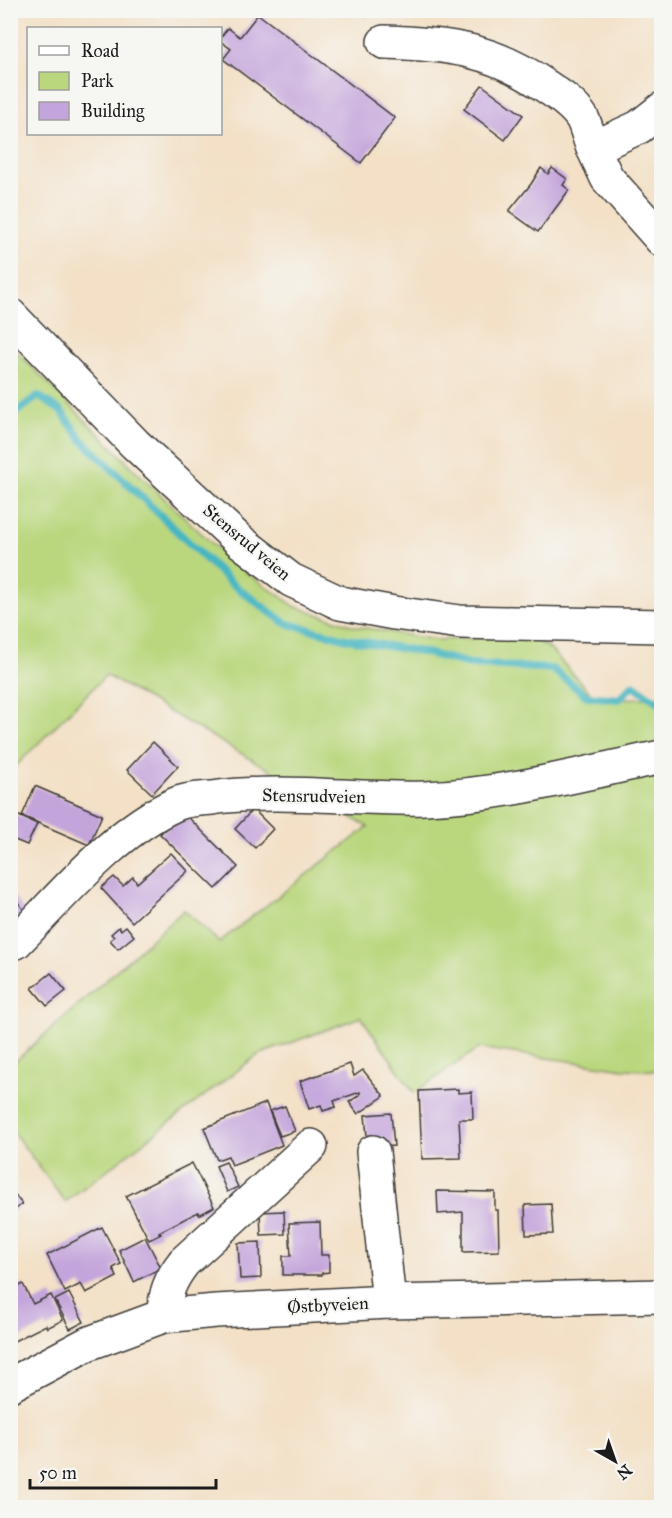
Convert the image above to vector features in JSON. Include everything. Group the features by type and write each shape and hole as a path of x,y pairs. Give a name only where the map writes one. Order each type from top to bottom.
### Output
{"street":[{"path":"384,42 428,44 478,52 522,69 565,99 582,118 607,178 662,240"},
{"path":"593,148 639,127 662,109"},
{"name":"Stensrud veien","path":"10,315 135,444 240,541 291,580 340,603 460,622 662,626"},
{"name":"Stensrudveien","path":"16,942 110,847 151,817 179,802 222,796 276,794 424,798 483,794 662,757"},
{"path":"164,1316 166,1292 184,1262 311,1146"},
{"path":"373,1152 390,1302"},
{"name":"Østbyveien","path":"10,1385 87,1344 164,1316 390,1302 662,1296"}],"green space":[{"path":"13,348 145,480 236,566 296,607 354,626 436,640 528,636 549,648 597,700 661,697 661,1071 624,1069 479,1048 414,1093 361,1017 258,1055 65,1202 11,1129 11,1065 184,910 219,942 368,827 106,675 11,771 10,393 17,373"}],"building":[{"path":"258,14 395,118 361,163 223,59 231,49 222,42 222,36 228,28 240,37"},
{"path":"482,85 523,115 505,140 464,109"},
{"path":"541,168 548,174 552,168 567,179 563,185 569,190 538,232 509,211"},
{"path":"153,742 178,766 152,794 127,770"},
{"path":"35,786 102,815 89,845 22,816"},
{"path":"253,809 273,829 255,848 235,829"},
{"path":"10,812 37,824 27,845 10,838"},
{"path":"183,812 238,867 216,889 160,834"},
{"path":"171,853 188,871 132,922 101,888 114,877 123,886 133,877 137,883"},
{"path":"10,892 27,914 10,926"},
{"path":"126,926 134,936 118,949 110,940 114,937 111,934 119,927 121,930"},
{"path":"51,973 66,991 47,1006 32,988"},
{"path":"350,1064 354,1076 363,1070 384,1096 358,1114 349,1102 360,1095 360,1092 334,1101 336,1107 323,1111 321,1105 309,1109 300,1081"},
{"path":"458,1089 458,1093 472,1092 473,1119 459,1119 461,1158 422,1159 419,1091"},
{"path":"266,1103 282,1145 232,1165 228,1156 217,1160 204,1128"},
{"path":"285,1106 295,1131 280,1136 270,1111"},
{"path":"391,1113 394,1146 368,1148 365,1115"},
{"path":"226,1162 238,1187 227,1192 216,1166"},
{"path":"192,1163 214,1207 199,1215 198,1212 159,1232 161,1234 149,1240 126,1196"},
{"path":"10,1189 22,1204 10,1214"},
{"path":"437,1191 495,1192 499,1251 463,1252 463,1212 438,1214"},
{"path":"551,1204 553,1234 526,1235 525,1205"},
{"path":"284,1211 285,1234 261,1235 260,1212"},
{"path":"320,1222 321,1255 329,1255 329,1272 322,1273 322,1275 283,1275 283,1256 291,1256 289,1223"},
{"path":"102,1227 121,1264 113,1268 117,1277 86,1293 81,1284 65,1292 47,1255"},
{"path":"145,1237 161,1268 134,1282 119,1250"},
{"path":"260,1242 261,1278 240,1279 238,1243"},
{"path":"23,1284 33,1304 51,1295 63,1320 47,1328 46,1325 10,1343 10,1291"},
{"path":"69,1293 84,1322 70,1329 55,1300"}],"waterway":[{"path":"10,417 38,396 61,411 82,440 232,584 285,623 347,639 422,652 470,664 552,669 587,696 619,699 633,685 662,705"}]}
